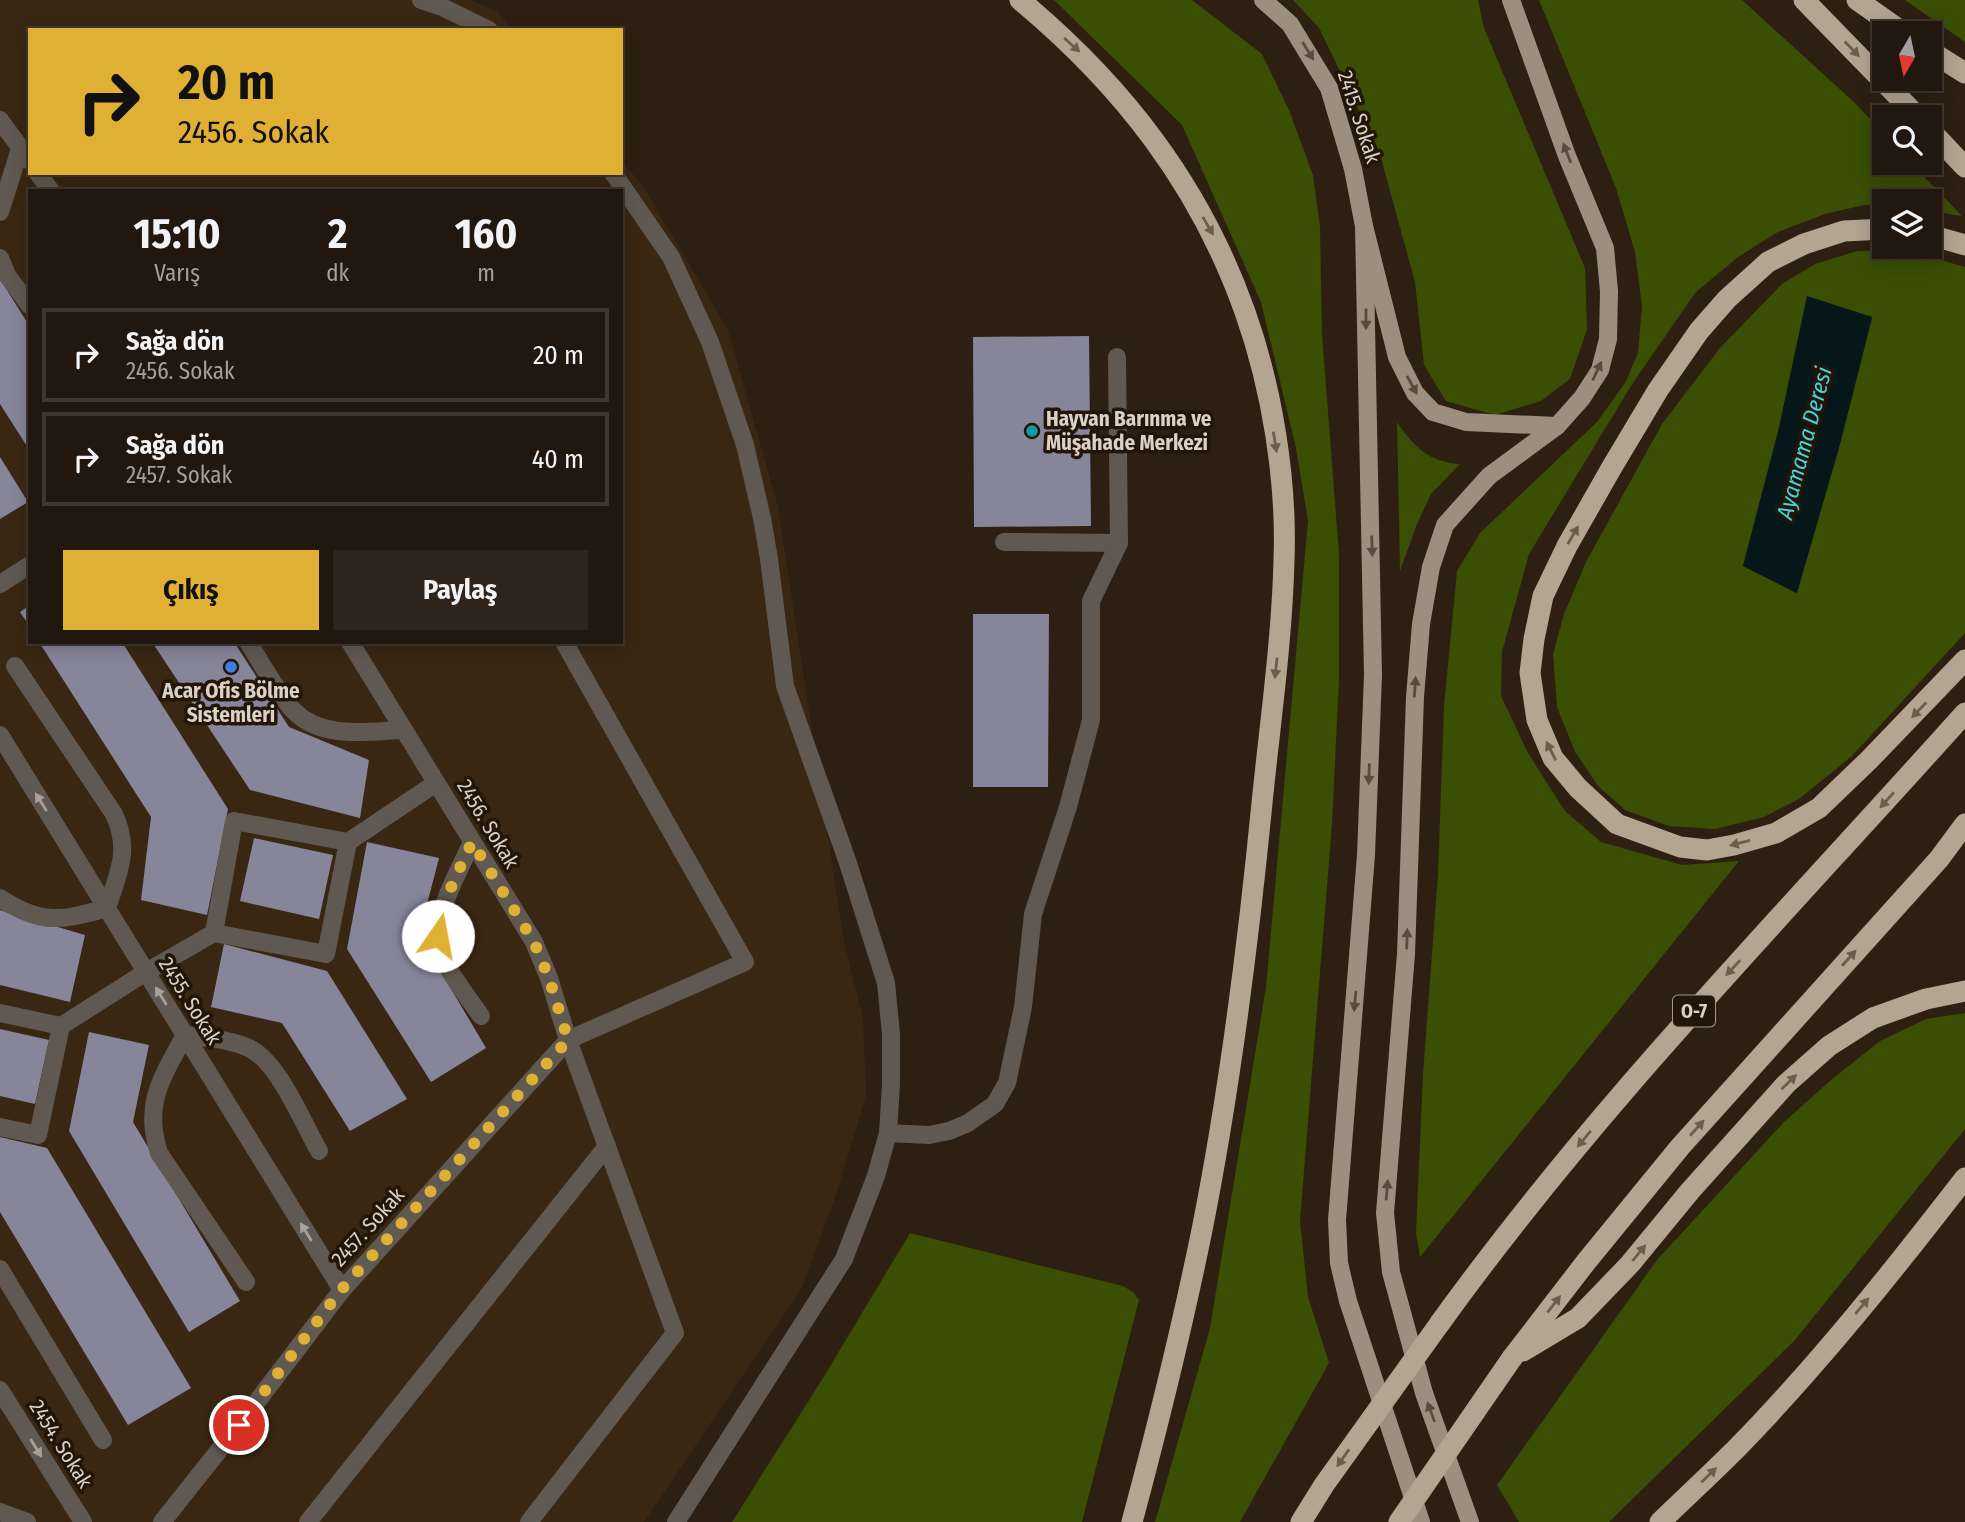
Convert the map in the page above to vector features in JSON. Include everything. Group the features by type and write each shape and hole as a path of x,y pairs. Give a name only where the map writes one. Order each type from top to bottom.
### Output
{"highway":[{"path":"1020,0 1081,53 1121,95 1172,164 1217,243 1246,314 1267,390 1283,499 1284,560 1279,635 1248,944 1203,1226 1176,1351 1132,1522"},
{"path":"1804,0 1906,105"},
{"path":"1857,0 1887,21"},
{"path":"1942,59 1965,73"},
{"path":"1942,143 1965,167"},
{"path":"1872,230 1844,232 1804,244 1768,262 1727,299 1699,331 1658,390 1567,546 1544,596 1534,639 1530,673 1537,720 1553,758 1578,788 1617,824 1680,847 1707,850 1776,834 1819,808 1965,660"},
{"path":"1942,238 1965,245"},
{"name":"O-7","path":"1301,1522 1324,1485 1440,1323 1516,1223 1648,1063 1965,713"},
{"path":"1399,1522 1512,1358 1586,1262 1680,1147 1939,859 1965,824"},
{"path":"1512,1358 1578,1318 1630,1264 1690,1191 1786,1084 1829,1046 1873,1018 1926,999 1965,991"},
{"path":"1660,1522 1737,1448 1774,1408 1965,1178"}],"main road":[{"name":"2415. Sokak","path":"1263,0 1290,24 1329,88 1353,169 1364,226"},
{"path":"1470,1522 1424,1393 1391,1272 1385,1213 1406,954 1417,660 1421,624 1432,567 1445,525 1489,477 1557,426 1582,398 1600,370 1608,339 1609,291 1605,248 1567,156 1511,0"},
{"path":"1364,226 1397,357 1415,393 1433,412 1466,422 1557,426"},
{"path":"1364,226 1373,676 1366,855 1337,1220 1339,1263 1357,1334 1421,1522"}],"street":[{"path":"421,0 485,28"},
{"path":"0,120 25,155 0,212"},
{"path":"614,175 671,257 710,342 745,445 769,559 785,686 848,863 886,983 891,1046 888,1133 876,1176 844,1259 676,1522"},
{"path":"0,258 7,275 28,303"},
{"path":"888,1133 929,1135 949,1131 968,1123 995,1104 1007,1083 1023,1007 1033,914 1068,807 1091,720 1091,601 1119,543 1117,357"},
{"path":"1004,542 1119,543"},
{"path":"0,584 28,566"},
{"path":"249,644 292,710 312,723 329,730 347,732 404,730"},
{"name":"2456. Sokak","path":"351,644 534,942 675,1333 529,1522"},
{"path":"565,644 745,962 568,1040"},
{"path":"0,898 30,914 48,918 66,919 107,908 123,856 120,827 114,814 15,666"},
{"name":"2455. Sokak","path":"0,735 341,1290"},
{"path":"214,933 234,821 348,842 436,783"},
{"path":"0,1013 61,1026 214,933 326,954 348,842"},
{"path":"472,842 446,900 440,917 438,936 442,956 481,1016"},
{"path":"0,1128 38,1135 61,1026"},
{"path":"246,1282 159,1153 153,1136 152,1118 157,1088 184,1035 238,1044 260,1054 276,1072 318,1151"},
{"name":"2457. Sokak","path":"162,1522 341,1290 568,1040"},
{"path":"308,1522 607,1146"},
{"path":"0,1269 103,1440"},
{"name":"2454. Sokak","path":"0,1390 83,1522"},
{"path":"0,1512 27,1522"}],"shaded area":[{"path":"0,0 470,0 497,11 511,28 28,28 28,175 623,175 623,162 643,186 728,330 778,507 844,942 863,1017 866,1096 837,1192 802,1288 644,1522 0,1522"}],"green space":[{"path":"1054,0 1192,0 1262,54 1289,110 1313,175 1320,227 1322,334 1339,554 1339,680 1332,824 1300,1221 1308,1297 1329,1363 1240,1522 1155,1522 1210,1328 1266,987 1308,521 1296,448 1261,302 1182,125"},
{"path":"1293,0 1478,0 1484,28 1585,268 1587,329 1570,379 1541,401 1495,415 1446,401 1424,365 1415,282 1379,151 1319,28"},
{"path":"1539,0 1742,0 1872,121 1872,175 1923,175 1936,189 1872,189 1872,205 1825,214 1778,232 1738,257 1695,293 1631,386 1529,554 1502,652 1501,696 1528,753 1565,811 1601,842 1682,865 1739,861 1420,1257 1416,1233 1423,1074 1438,874 1444,706 1457,571 1480,533 1597,422 1625,383 1638,353 1642,306 1635,252 1616,188"},
{"path":"1905,0 1965,0 1965,42 1942,26 1942,21 1935,21"},
{"path":"1942,195 1962,216 1942,213"},
{"path":"1857,251 1872,251 1872,259 1937,259 1965,267 1965,633 1852,756 1799,799 1764,817 1715,829 1669,826 1625,810 1598,786 1575,752 1557,707 1553,654 1564,614 1586,562 1662,424 1720,348 1782,284 1815,264","holes":["1840,307 1872,318 1840,444 1796,593 1743,566 1778,432"]},
{"path":"1397,422 1423,452 1439,460 1460,464 1431,494 1400,571"},
{"path":"1965,1013 1965,1129 1795,1340 1609,1522 1519,1522 1497,1485 1657,1260 1784,1122 1831,1080 1880,1041 1926,1019"},
{"path":"910,1233 1123,1286 1139,1300 1082,1522 732,1522 823,1378"}],"water":[{"name":"Ayamama Deresi","path":"1807,296 1872,317 1840,444 1797,593 1743,566 1778,432"}],"building":[{"path":"0,279 28,324 28,448 0,404"},
{"name":"Hayvan Barınma ve Müşahade Merkezi","path":"1089,336 1091,526 974,527 973,337"},
{"path":"0,457 28,502 0,519"},
{"path":"28,606 28,624 20,612"},
{"path":"973,614 1049,614 1048,787 973,787"},
{"path":"40,644 123,644 228,809 207,915 141,900 151,817"},
{"path":"153,644 235,644 289,727 369,760 360,818 250,790"},
{"path":"254,838 333,855 319,919 240,901"},
{"path":"367,842 439,858 419,935 486,1048 431,1082 347,949"},
{"path":"0,910 85,935 70,1002 0,985"},
{"path":"224,944 327,971 407,1099 350,1131 282,1023 211,1007"},
{"path":"0,1029 49,1040 35,1104 0,1096"},
{"path":"89,1032 149,1045 133,1122 240,1301 189,1332 69,1131"},
{"path":"0,1137 47,1148 191,1388 128,1425 0,1212"}],"place":[{"name":"Hayvan Barınma ve Müşahade Merkezi","path":"1032,431"},
{"name":"Acar Ofis Bölme Sistemleri","path":"231,667"}],"route":[{"path":"239,1425 341,1290 568,1040 549,978 534,942 472,842 446,900 440,917 438,936"}]}
